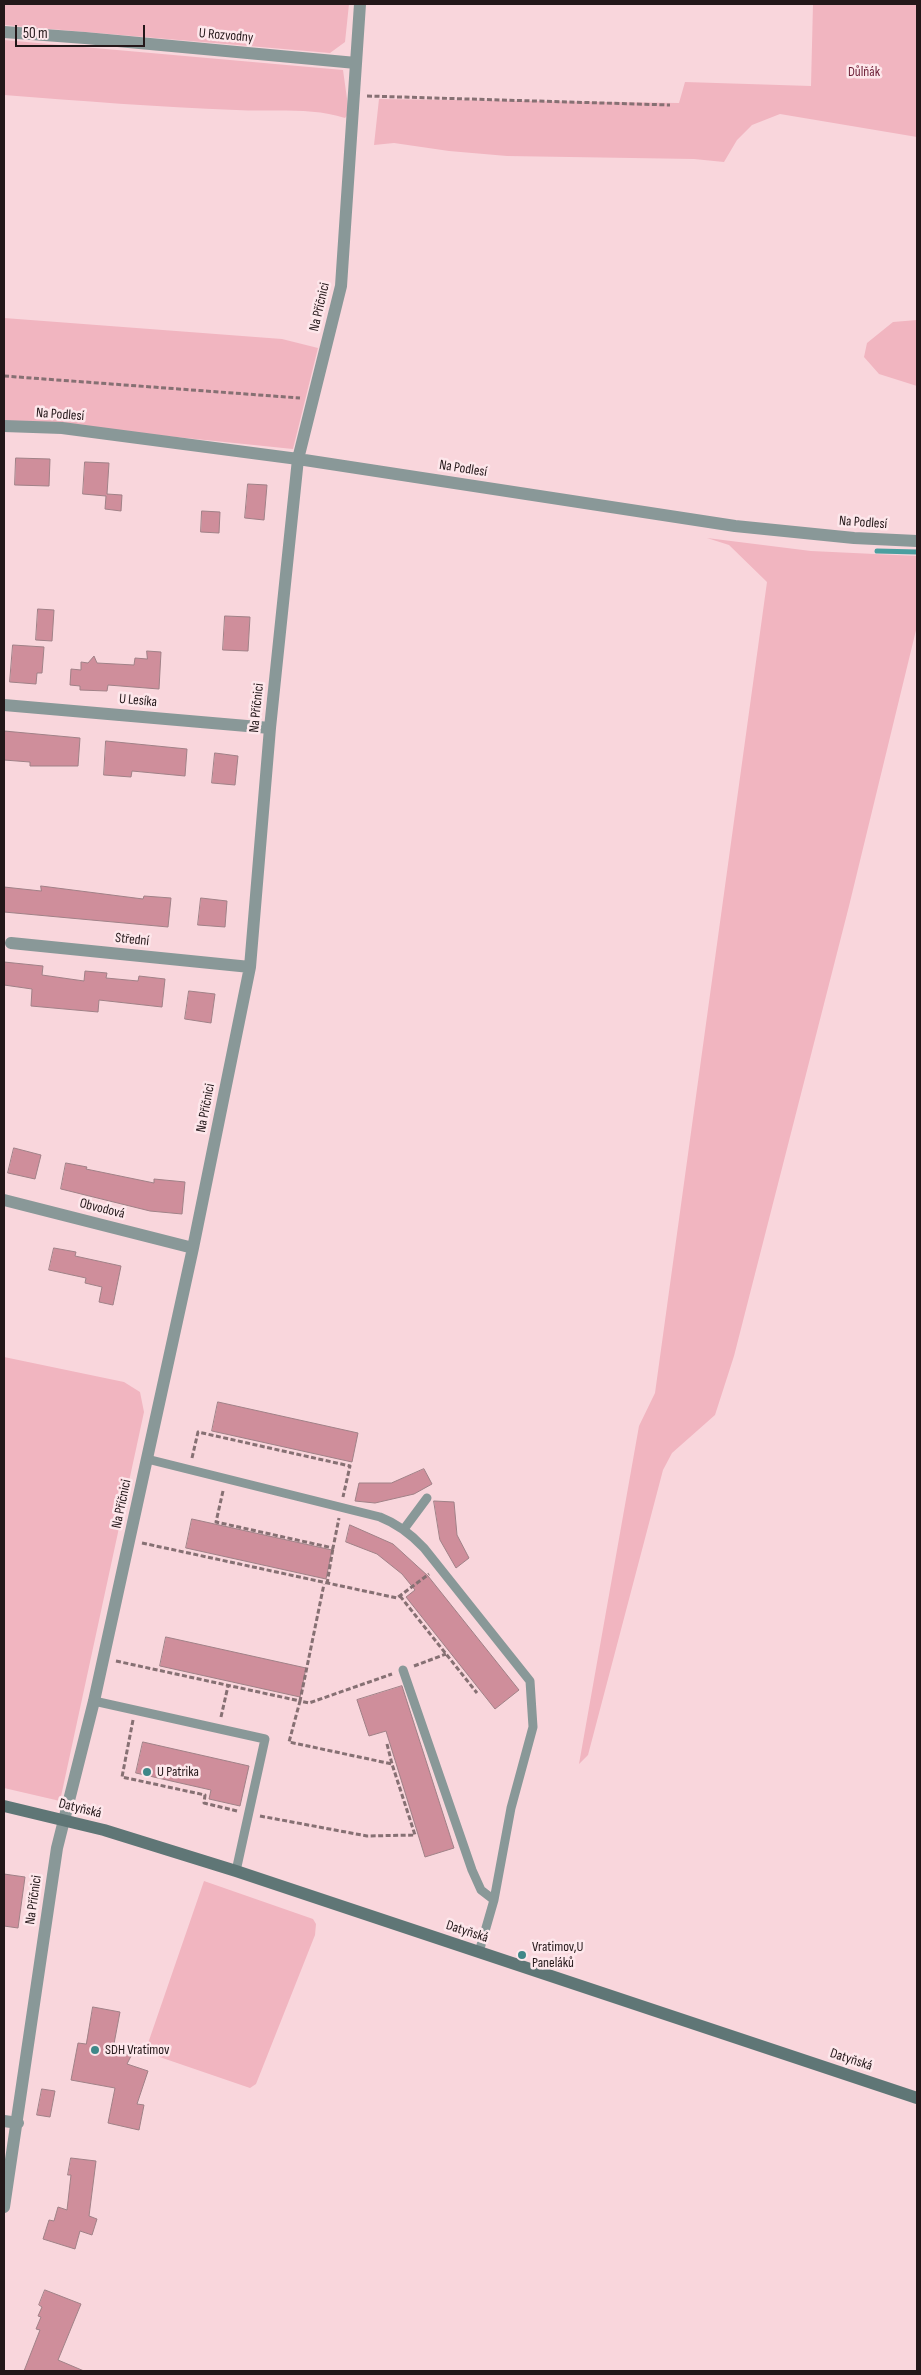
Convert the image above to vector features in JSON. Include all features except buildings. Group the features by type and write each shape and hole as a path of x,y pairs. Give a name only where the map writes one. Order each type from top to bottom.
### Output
{"main road":[{"name":"Datyňská","path":"4,1806 65,1820 236,1871 917,2098"}],"street":[{"name":"Na Příčnici","path":"4,2207 18,2123 57,1848 94,1701 147,1460 193,1248 250,966 270,728 298,459 341,286 360,4"},
{"name":"U Rozvodny","path":"4,32 356,63"},
{"name":"Na Podlesí","path":"4,426 62,428 298,459 736,526 854,538 917,541"},
{"name":"U Lesíka","path":"4,705 270,728"},
{"name":"Střední","path":"11,943 250,966"},
{"name":"Obvodová","path":"4,1200 193,1248"},
{"path":"4,2121 18,2123"}],"lane":[{"path":"147,1460 380,1517 404,1529 424,1548 530,1681 533,1727 511,1808 494,1900 479,1952"},
{"path":"404,1529 427,1498"},
{"path":"403,1670 472,1870 481,1890 494,1900"},
{"path":"94,1701 265,1739 236,1871"}],"path":[{"path":"354,95 670,105"},
{"path":"4,376 313,399"},
{"path":"190,1470 198,1432 350,1466 332,1548 334,1548 289,1742 392,1764"},
{"path":"225,1479 216,1522 332,1548"},
{"path":"129,1540 398,1598 438,1566"},
{"path":"400,1596 477,1693"},
{"path":"103,1658 310,1704 446,1654"},
{"path":"218,1728 228,1686"},
{"path":"135,1710 122,1777 205,1795 204,1803 249,1814 367,1836 415,1835 387,1744"}],"green space":[{"path":"4,4 349,4 345,42 330,53 4,25"},
{"name":"Důlňák","path":"813,4 917,4 917,137 780,114 752,125 737,140 724,162 694,159 507,156 449,151 394,143 374,145 379,99 679,103 685,82 811,86"},
{"path":"4,40 343,70 349,113 345,118 305,111 178,107 4,95"},
{"path":"4,318 282,339 318,348 293,449 68,426 4,423"},
{"path":"917,320 917,386 879,374 864,357 867,343 893,322"},
{"path":"707,538 811,551 917,556 917,626 849,906 734,1356 715,1415 672,1453 663,1470 588,1755 579,1764 639,1426 655,1393 767,582 729,545"},
{"path":"4,1357 124,1382 140,1392 144,1412 60,1801 4,1788"},
{"path":"204,1881 313,1919 316,1924 315,1935 256,2084 250,2088 145,2052"}],"waterway":[{"path":"877,551 917,552"}],"place":[{"name":"U Patrika","path":"147,1772"},
{"name":"Vratimov,U Paneláků","path":"522,1955"},
{"name":"SDH Vratimov","path":"95,2050"}]}
